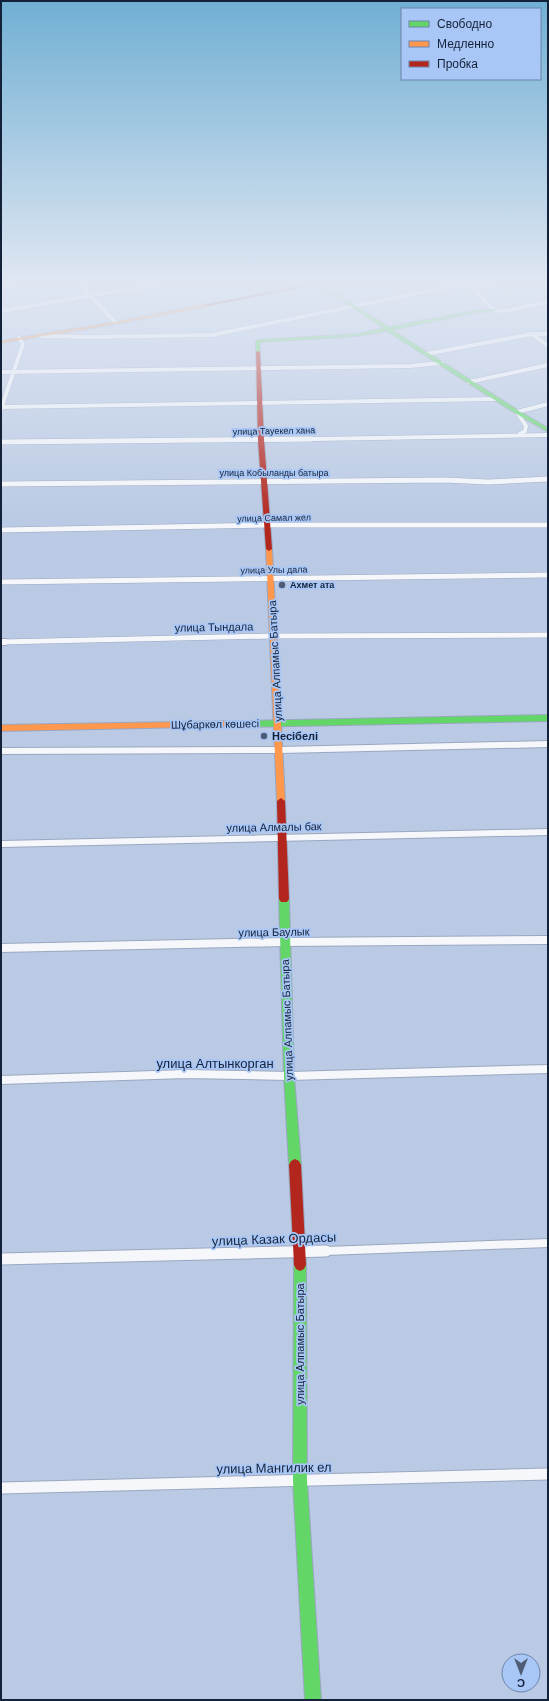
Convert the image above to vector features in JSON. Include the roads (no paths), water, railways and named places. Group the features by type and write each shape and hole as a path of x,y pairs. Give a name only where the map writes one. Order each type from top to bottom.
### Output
{"street":[{"path":"17,363 1,408 497,399"},
{"name":"улица Алпамыс Батыра","path":"259,363 260,440 268,525 272,636 280,750 281,838 289,1076 300,1252 300,1481 313,1700"},
{"path":"1,372 259,369 410,366 438,363"},
{"path":"443,363 469,382 548,430"},
{"path":"469,382 548,365"},
{"path":"517,412 548,404"},
{"path":"517,412 526,426 525,431 520,434"},
{"name":"улица Тауекел хана","path":"1,442 260,440 520,434 548,435"},
{"name":"улица Кобыланды батыра","path":"1,484 445,480 488,482 548,479"},
{"name":"улица Самал жел","path":"1,530 268,525 548,525"},
{"name":"улица Улы дала","path":"1,582 548,575"},
{"name":"улица Тындала","path":"1,642 272,636 548,635"},
{"name":"Шұбаркөл көшесі","path":"1,734 548,718"},
{"name":"Шұбаркөл көшесі","path":"1,728 548,724"},
{"path":"1,751 280,750 548,744"},
{"name":"улица Алмалы бак","path":"1,844 548,832"},
{"name":"улица Баулык","path":"1,948 284,942 548,940"},
{"name":"улица Алтынкорган","path":"1,1080 186,1074 289,1076 548,1069"},
{"name":"улица Казак Ордасы","path":"1,1259 300,1252 548,1243"},
{"name":"улица Мангилик ел","path":"1,1488 548,1474"}],"place":[{"name":"Ахмет ата","path":"282,585"},
{"name":"Несібелі","path":"264,736"}]}
